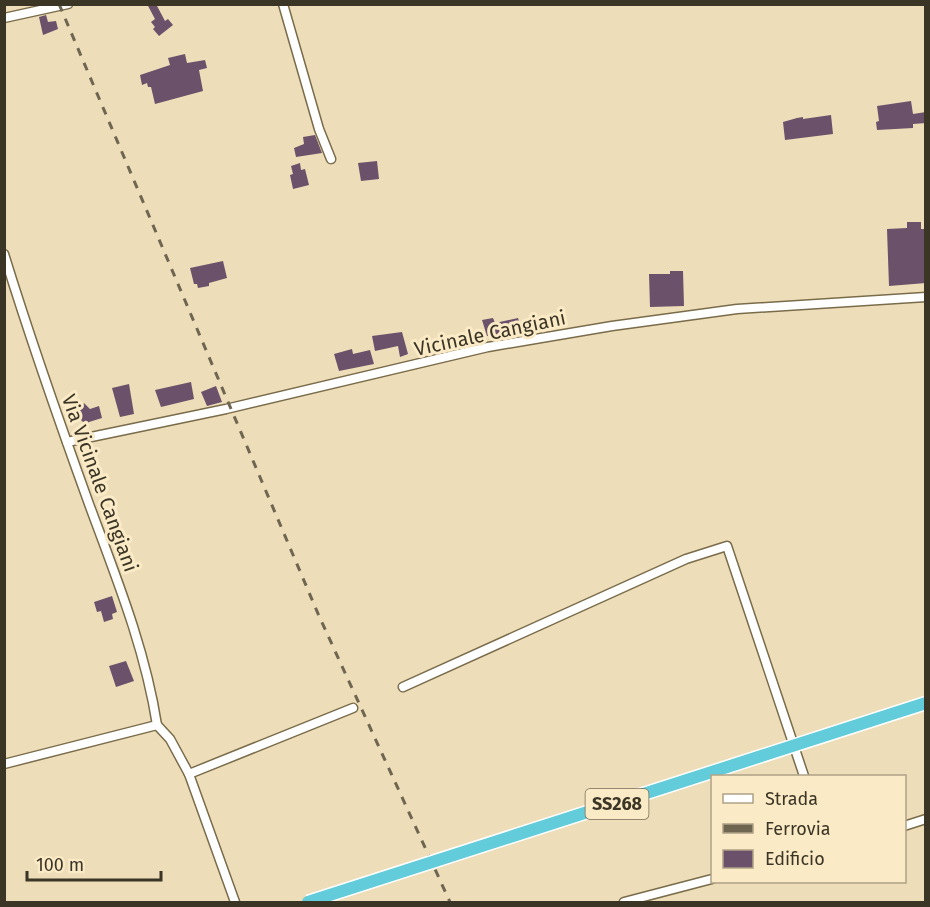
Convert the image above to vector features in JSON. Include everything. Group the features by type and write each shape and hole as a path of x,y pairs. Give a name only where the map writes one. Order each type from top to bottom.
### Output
{"highway":[{"name":"SS268","path":"308,903 926,703"}],"street":[{"path":"4,18 68,4"},
{"path":"283,4 319,129 331,159"},
{"name":"Via Vicinale Cangiani","path":"4,254 67,442 136,634 151,687 157,725"},
{"name":"Vicinale Cangiani","path":"67,442 226,409 488,347 612,326 737,309 926,297"},
{"path":"403,687 686,559 727,546 803,775"},
{"path":"189,774 353,708"},
{"path":"4,764 157,725 170,739 189,774 235,903"},
{"path":"906,825 926,819"},
{"path":"624,903 711,879"}],"building":[{"path":"147,4 156,4 165,21 168,19 173,25 159,36 153,29 155,27 151,22 155,19"},
{"path":"46,15 48,22 56,21 58,29 43,35 39,17"},
{"path":"185,54 187,63 205,60 207,68 199,70 203,91 155,104 151,87 148,87 147,83 142,85 140,75 170,65 168,58"},
{"path":"911,101 913,114 926,112 926,123 913,124 913,128 877,130 876,122 879,121 877,106"},
{"path":"831,115 833,134 785,140 783,122 803,117 803,119"},
{"path":"315,135 322,153 296,157 294,148 304,144 303,137"},
{"path":"377,161 379,179 361,181 358,163"},
{"path":"300,163 301,170 305,169 309,185 293,189 291,166"},
{"path":"907,222 921,222 921,229 926,229 926,283 889,286 887,229 907,228"},
{"path":"223,261 227,278 198,288 197,284 194,284 190,268"},
{"path":"670,271 683,271 684,306 650,307 649,274 670,274"},
{"path":"493,318 495,323 518,318 520,325 505,331 507,336 494,339 493,335 487,336 482,320"},
{"path":"402,332 408,354 400,357 398,346 375,351 372,336"},
{"path":"352,349 353,354 370,350 374,364 339,371 334,354"},
{"path":"191,382 194,399 161,407 155,390"},
{"path":"129,384 134,414 120,417 112,388"},
{"path":"216,386 222,402 207,406 201,392"},
{"path":"84,403 90,409 99,406 102,418 86,425 76,415"},
{"path":"112,596 117,612 112,614 113,619 104,622 101,611 97,612 94,602"},
{"path":"126,661 134,681 116,687 109,666"}],"railway":[{"path":"59,4 319,616 450,902"}]}
